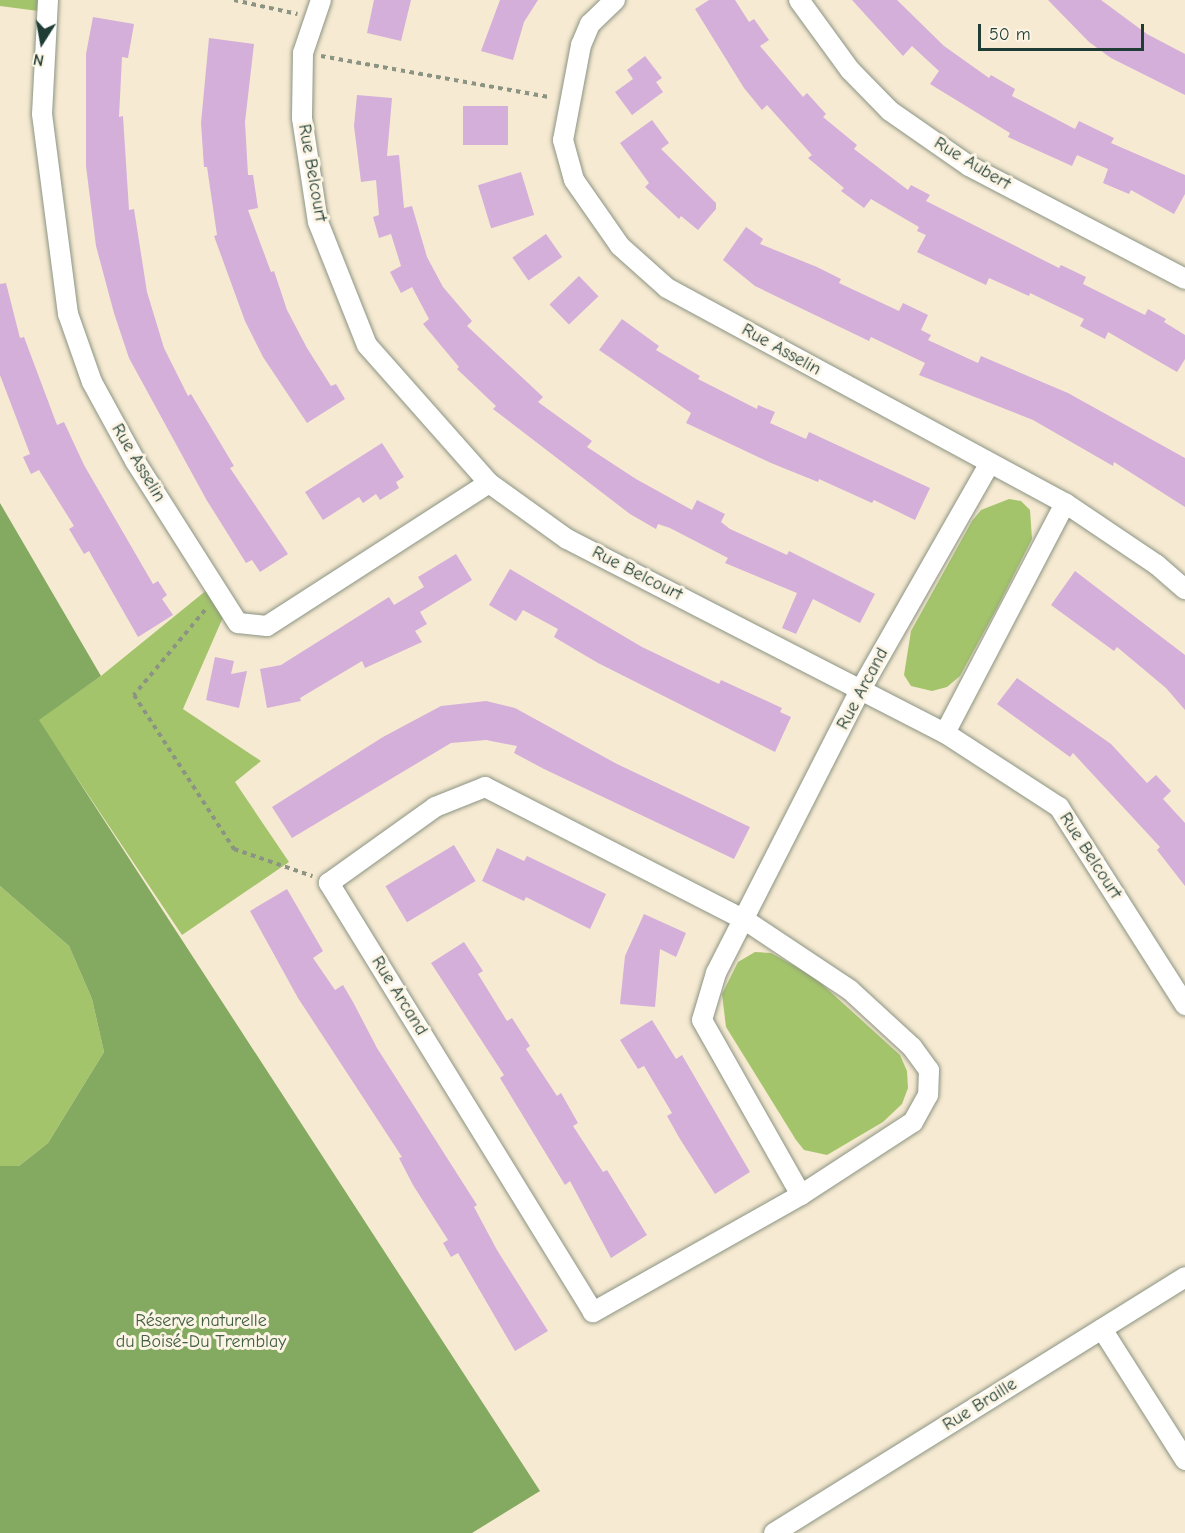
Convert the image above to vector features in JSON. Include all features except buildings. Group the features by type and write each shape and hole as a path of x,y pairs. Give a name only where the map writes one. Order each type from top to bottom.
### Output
{"street":[{"name":"Rue Asselin","path":"48,0 42,114 68,314 92,382 129,452 238,623 267,626 489,483"},
{"name":"Rue Asselin","path":"615,0 590,24 581,45 563,140 574,180 620,246 667,288 1065,503 1157,565 1185,589"},
{"name":"Rue Aubert","path":"799,0 850,70 890,111 969,166 1185,279"},
{"name":"Rue Belcourt","path":"318,9 303,53 302,118 318,222 368,345 489,483 567,539 945,733 1059,807 1185,1005"},
{"name":"Rue Arcand","path":"801,1195 702,1020 716,973 861,689 990,464"},
{"path":"945,733 1065,503"},
{"name":"Rue Arcand","path":"485,787 745,920 850,990 912,1047 929,1070 928,1095 913,1122 801,1195 593,1312 329,882 435,807 485,787"},
{"name":"Rue Braille","path":"774,1533 1185,1277"},
{"path":"1102,1329 1185,1460"}],"path":[{"path":"234,0 318,9"},
{"path":"303,53 569,100"},
{"path":"219,593 134,695 234,849 329,882"}],"green space":[{"path":"0,0 48,0 46,12 0,6"},
{"path":"1009,499 1021,501 1030,510 1032,539 997,608 960,676 947,687 932,691 911,686 904,675 911,631 972,521 981,510"},
{"name":"Réserve naturelle du Boisé-Du Tremblay","path":"0,503 101,676 39,720 540,1491 472,1533 0,1533 0,1166 19,1166 48,1143 104,1052 92,999 69,946 0,886"},
{"path":"208,589 224,615 183,709 261,761 235,782 289,862 182,935 38,720 101,676"},
{"path":"0,886 69,946 92,999 104,1052 48,1143 19,1166 0,1166"},
{"path":"755,952 771,953 813,976 900,1055 907,1071 908,1088 902,1104 883,1122 827,1155 804,1150 796,1140 726,1027 722,994 738,962"}]}
